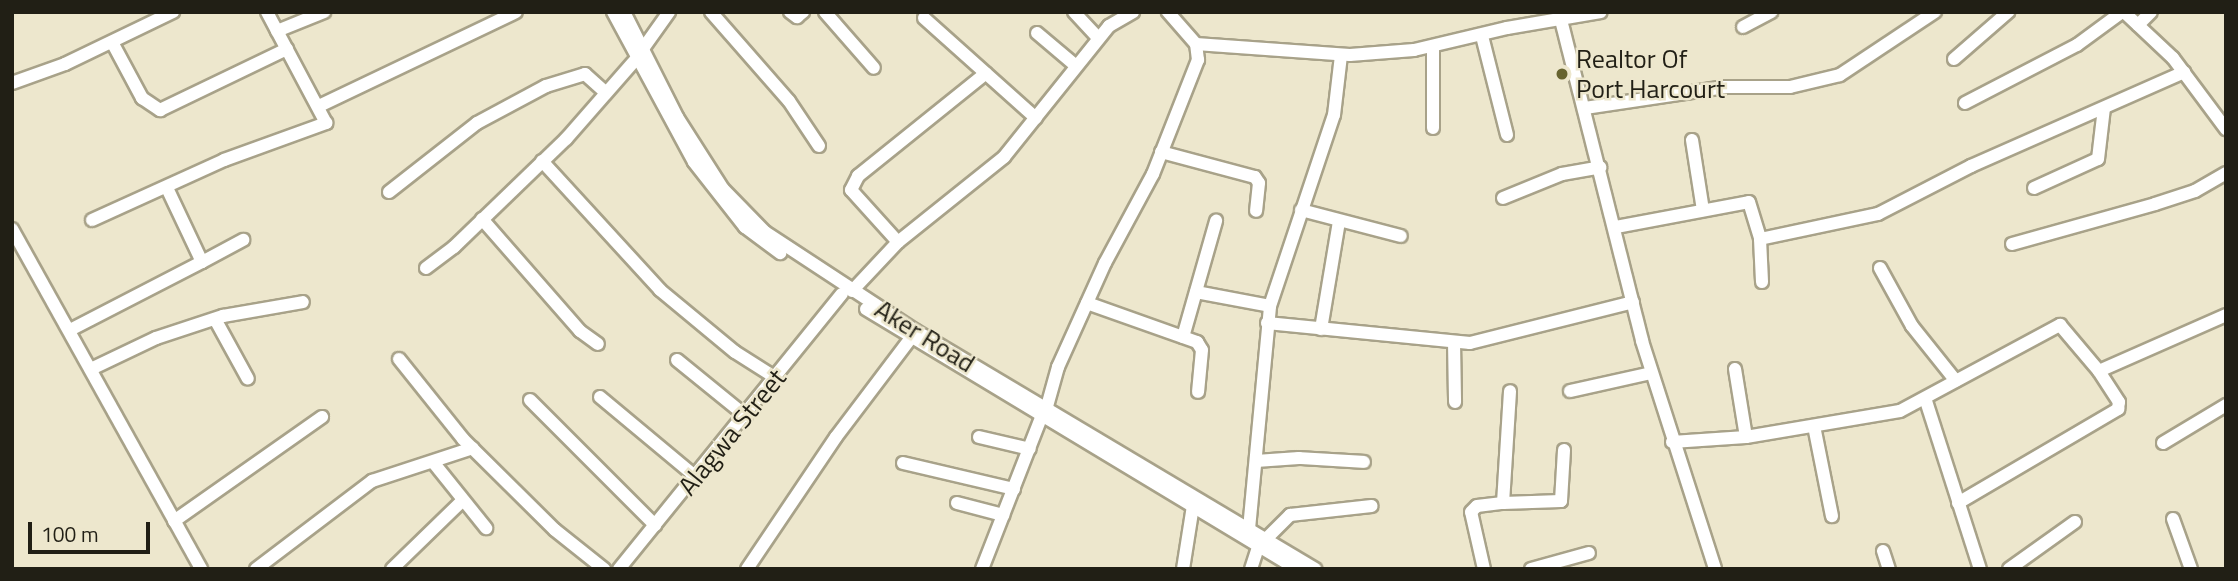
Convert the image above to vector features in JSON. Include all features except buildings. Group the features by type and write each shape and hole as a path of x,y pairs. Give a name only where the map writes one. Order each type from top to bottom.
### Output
{"street":[{"path":"12,83 111,42 173,12"},
{"path":"92,220 224,160 323,126 325,117 267,12"},
{"path":"277,31 324,12"},
{"path":"319,106 516,12"},
{"name":"Aker Road","path":"613,12 677,117 737,207 765,232 911,338 1249,529 1263,541"},
{"name":"Aker Road","path":"624,12 639,55"},
{"path":"426,268 542,161 639,55 669,12"},
{"path":"711,12 789,101 819,146"},
{"path":"790,12 797,17 803,12"},
{"path":"825,12 874,68"},
{"path":"1074,12 1098,38"},
{"name":"Alagwa Street","path":"619,569 847,292 898,242 1004,157 1098,38 1109,26 1133,12"},
{"path":"982,569 1044,414 1058,367 1161,152 1198,60 1196,44 1168,12"},
{"path":"1196,44 1341,55 1433,46 1560,16 1601,12"},
{"path":"1743,27 1771,12"},
{"path":"1585,108 1725,87 1790,87 1840,75 1935,12"},
{"path":"1954,59 2008,12"},
{"path":"1965,103 2077,45 2123,12 2185,72 2224,120"},
{"path":"2138,25 2151,12"},
{"path":"1560,16 1616,227 1651,373 1715,569"},
{"path":"924,18 1036,118"},
{"path":"1037,33 1076,66"},
{"path":"1482,36 1507,135"},
{"path":"111,42 142,98 160,110 287,49"},
{"path":"1433,46 1433,128"},
{"path":"1249,529 1270,306 1334,115 1341,55"},
{"path":"1760,239 1878,214 1928,186 2185,72"},
{"path":"898,242 861,205 851,190 904,136 986,73"},
{"path":"389,192 477,123 546,86 585,74 606,92"},
{"path":"2034,188 2098,159 2104,108"},
{"path":"1692,140 1703,210"},
{"path":"1161,152 1255,177 1259,183 1256,211"},
{"path":"542,161 660,290 735,352 776,379"},
{"path":"1503,198 1562,174 1600,167"},
{"path":"2012,244 2155,204 2194,191 2226,173"},
{"path":"167,188 202,262"},
{"path":"1616,227 1750,203 1760,239 1762,282"},
{"path":"1301,210 1401,236"},
{"path":"482,219 573,324 598,344"},
{"path":"1183,337 1216,221"},
{"path":"1321,329 1339,222"},
{"path":"12,229 201,569"},
{"path":"70,330 243,240"},
{"path":"1880,268 1912,326 1956,381"},
{"name":"Aker Road","path":"847,292 1193,506 1263,541 1307,568"},
{"path":"1196,292 1270,306"},
{"path":"91,369 121,352 215,319 303,302"},
{"path":"1267,323 1454,342 1493,339 1633,302"},
{"path":"1087,303 1201,346 1198,392"},
{"path":"2099,371 2226,315"},
{"path":"215,319 248,379"},
{"path":"1672,442 1746,437 1871,418 1926,401 1956,381 2060,325 2099,371 2119,402 2118,409 1958,503"},
{"path":"747,569 836,437 911,338"},
{"path":"1454,342 1455,402"},
{"path":"400,359 473,448 555,530 604,569"},
{"path":"677,360 746,416"},
{"path":"1735,369 1746,437"},
{"path":"1570,391 1651,373"},
{"path":"1503,503 1510,391"},
{"path":"600,397 696,477"},
{"path":"530,400 655,525"},
{"path":"1926,401 1980,569"},
{"path":"2163,443 2226,405"},
{"path":"174,521 322,418"},
{"path":"1814,426 1832,516"},
{"path":"979,437 1030,449"},
{"path":"256,569 372,481 473,448"},
{"path":"1484,569 1471,512 1477,506 1561,501 1564,450"},
{"path":"1256,460 1364,462"},
{"path":"433,462 486,528"},
{"path":"902,463 1014,489"},
{"path":"400,566 462,501"},
{"path":"957,503 1003,515"},
{"path":"1183,569 1193,506"},
{"path":"1251,569 1263,541 1290,515 1372,506"},
{"path":"2173,519 2191,569"},
{"path":"2009,569 2075,522"},
{"path":"1883,551 1889,569"},
{"path":"1531,569 1589,553"}],"place":[{"name":"Realtor Of Port Harcourt","path":"1562,74"}]}
